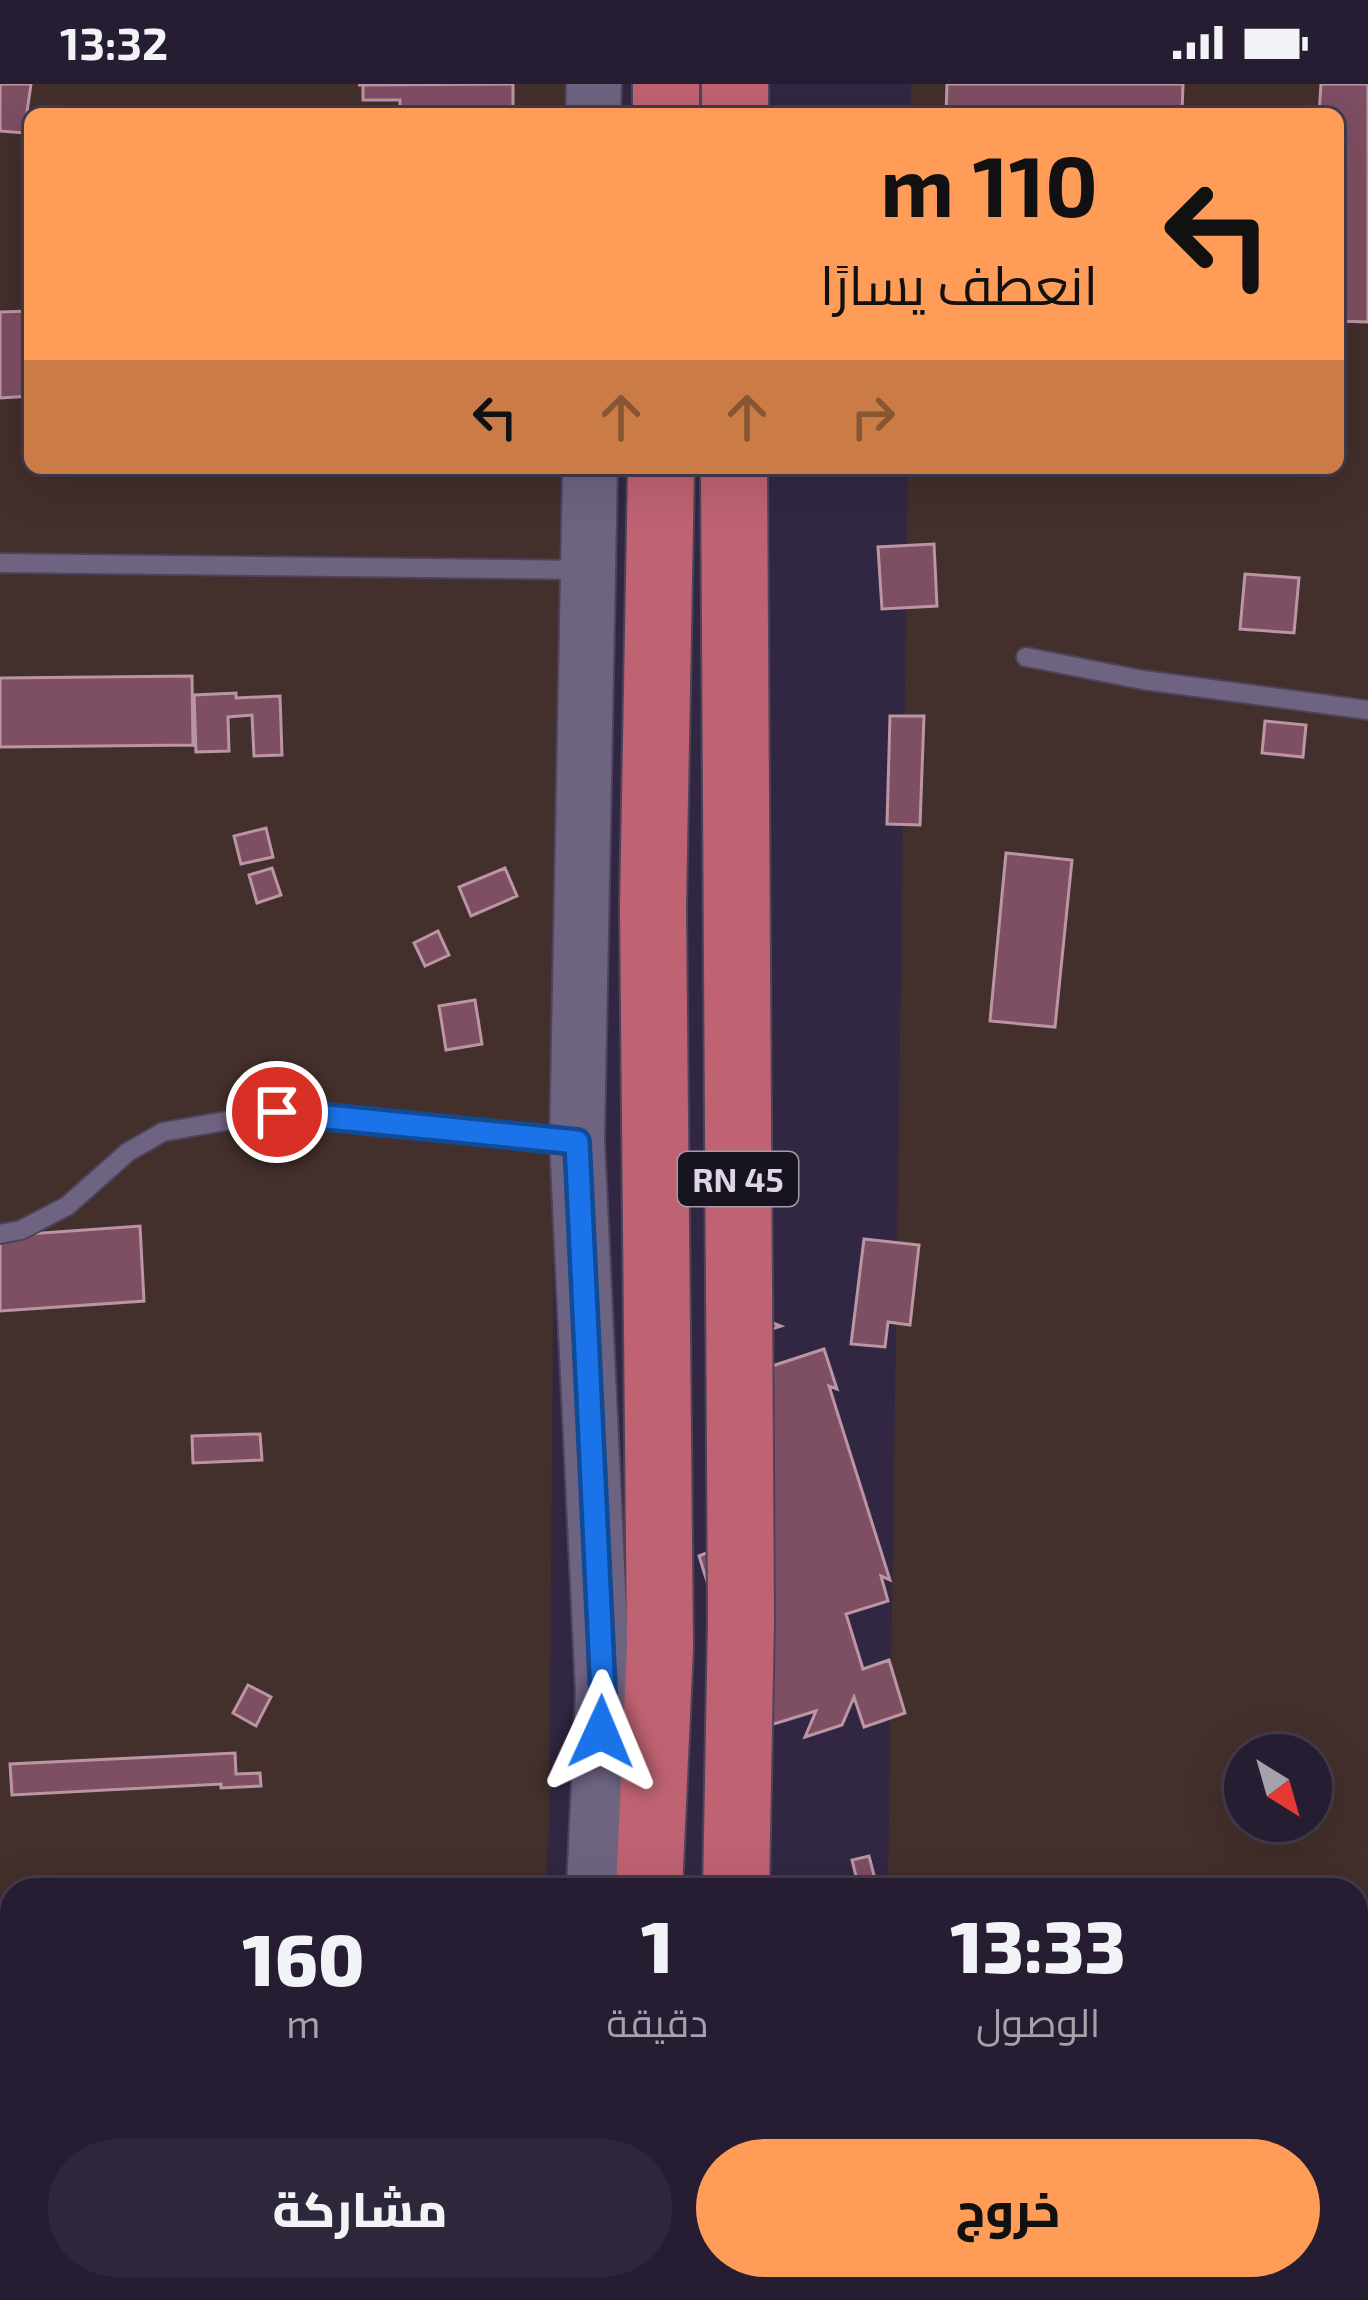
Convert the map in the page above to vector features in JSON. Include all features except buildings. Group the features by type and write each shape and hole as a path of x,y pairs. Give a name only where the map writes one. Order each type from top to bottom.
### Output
{"highway":[{"name":"RN 45","path":"650,1878 660,1648 653,908 662,474"},
{"name":"RN 45","path":"734,474 741,1620 736,1878"}],"main road":[{"path":"590,474 577,1142 603,1693 595,1878"}],"lane":[{"path":"0,563 589,570"},
{"path":"1026,657 1143,680 1368,710"},
{"path":"0,1234 21,1230 67,1206 128,1152 163,1132 277,1112 577,1142"}],"shaded area":[{"path":"0,84 565,84 564,108 24,108 24,474 560,474 546,1878 0,1878"},
{"path":"911,84 1368,84 1368,1878 888,1878 908,474 1344,474 1344,108 910,108"}],"route":[{"path":"277,1112 577,1142 601,1732"}]}
